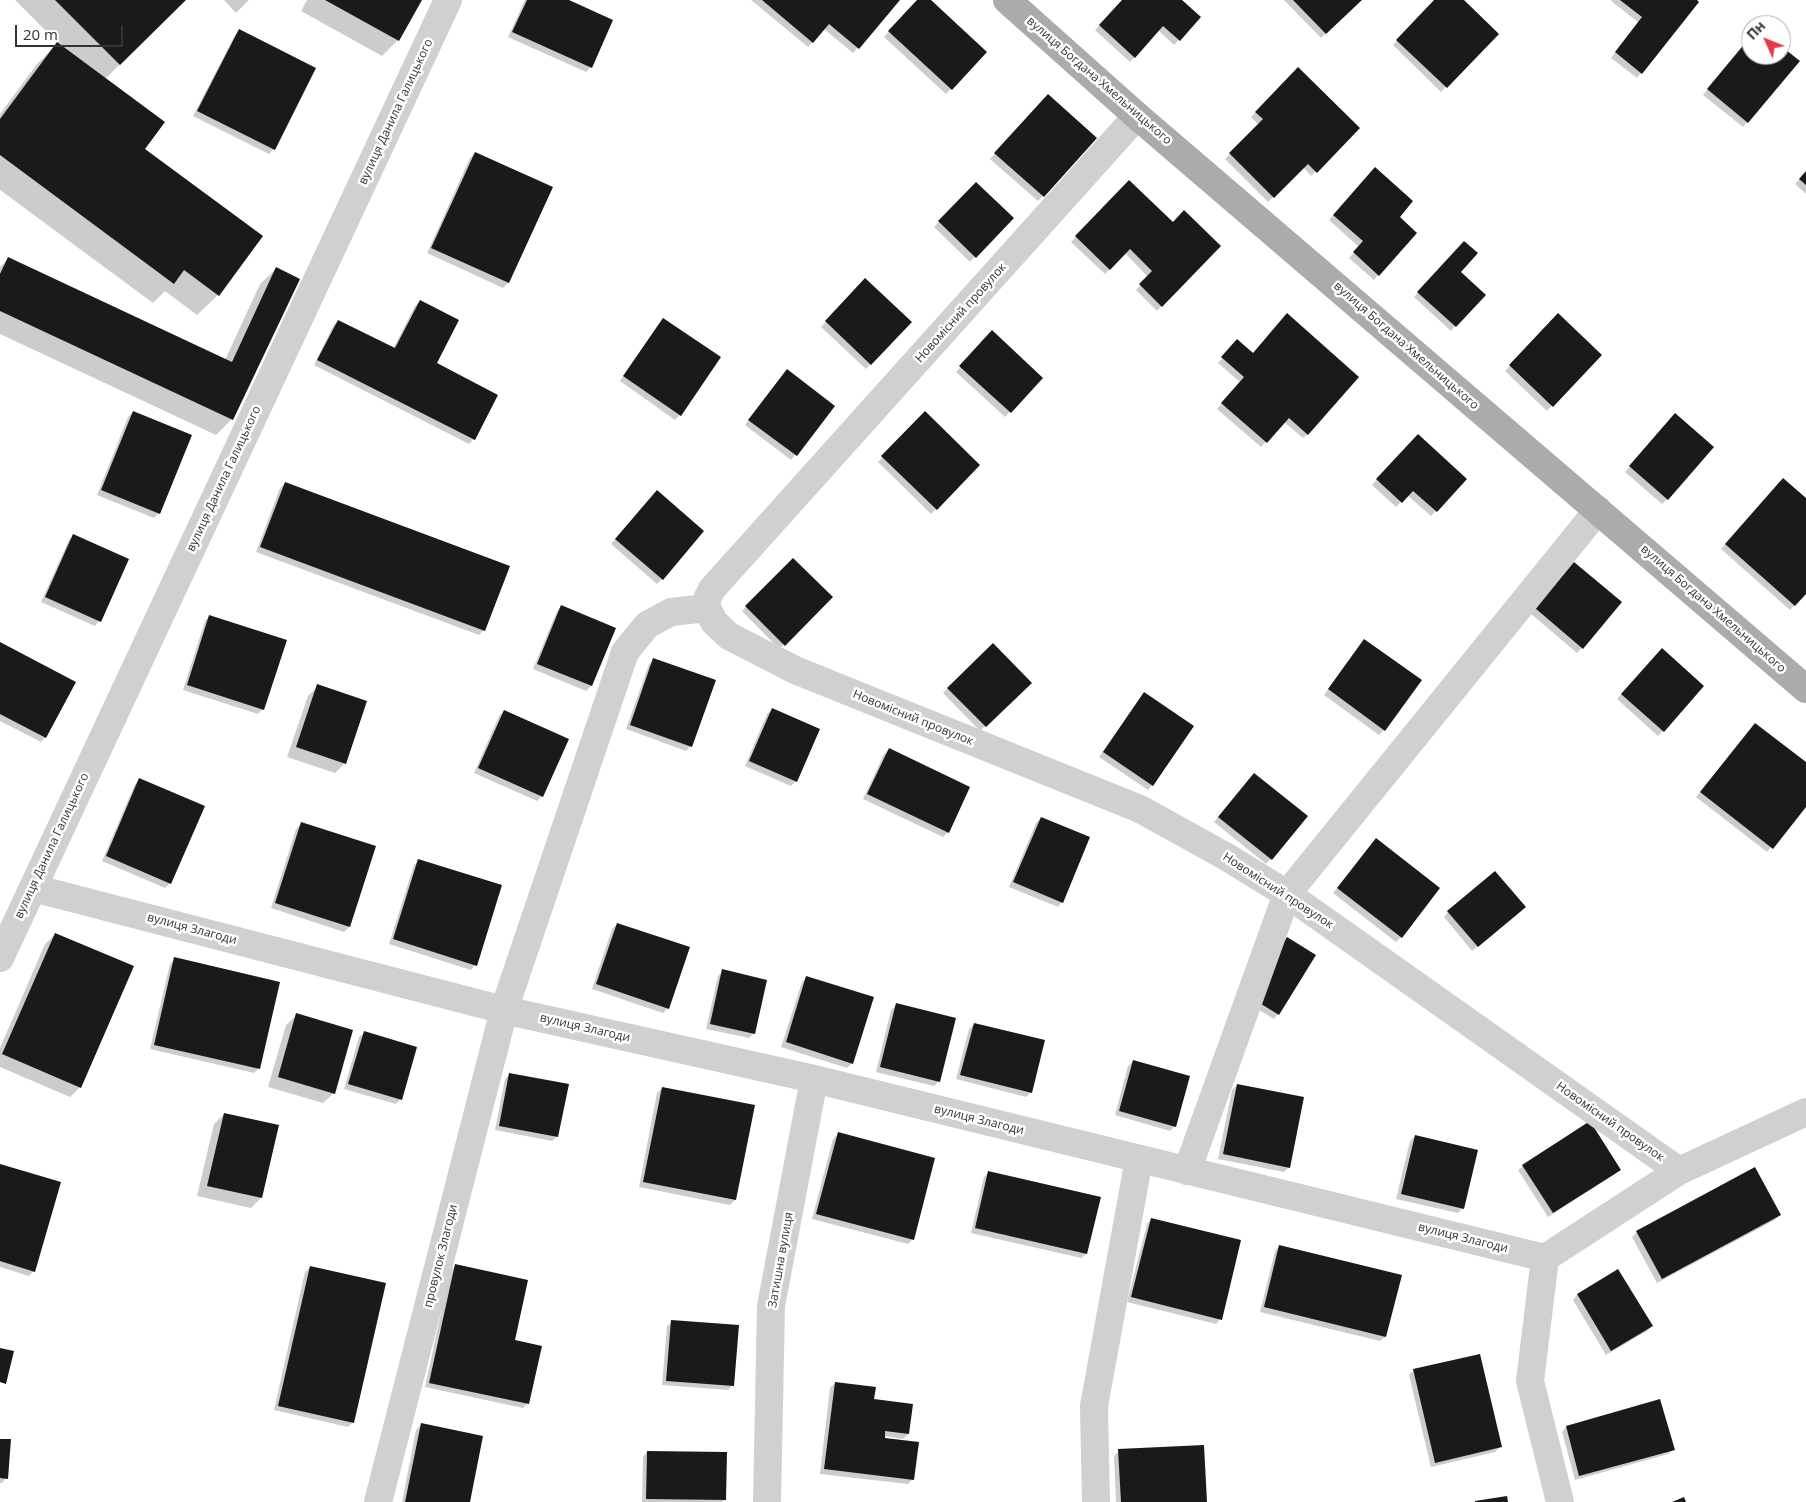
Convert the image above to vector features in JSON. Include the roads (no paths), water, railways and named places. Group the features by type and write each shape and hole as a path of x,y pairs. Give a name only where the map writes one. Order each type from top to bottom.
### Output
{"main road":[{"name":"вулиця Богдана Хмельницького","path":"1007,0 1138,116 1806,689"}],"street":[{"name":"вулиця Данила Галицького","path":"0,958 448,0"},
{"name":"Новомісний провулок","path":"1138,116 712,589 707,599 707,608 714,622 729,636 795,670 1140,809 1225,856 1287,894 1679,1171"},
{"path":"1187,1171 1287,894 1598,510"},
{"name":"провулок Злагоди","path":"378,1502 504,1010 625,652 647,625 671,612 707,608"},
{"name":"вулиця Злагоди","path":"33,888 504,1010 814,1079 1545,1258"},
{"name":"Затишна вулиця","path":"767,1502 771,1306 814,1079"},
{"path":"1560,1502 1530,1381 1545,1258 1679,1171 1806,1112"},
{"path":"1096,1502 1094,1406 1139,1159"}]}
